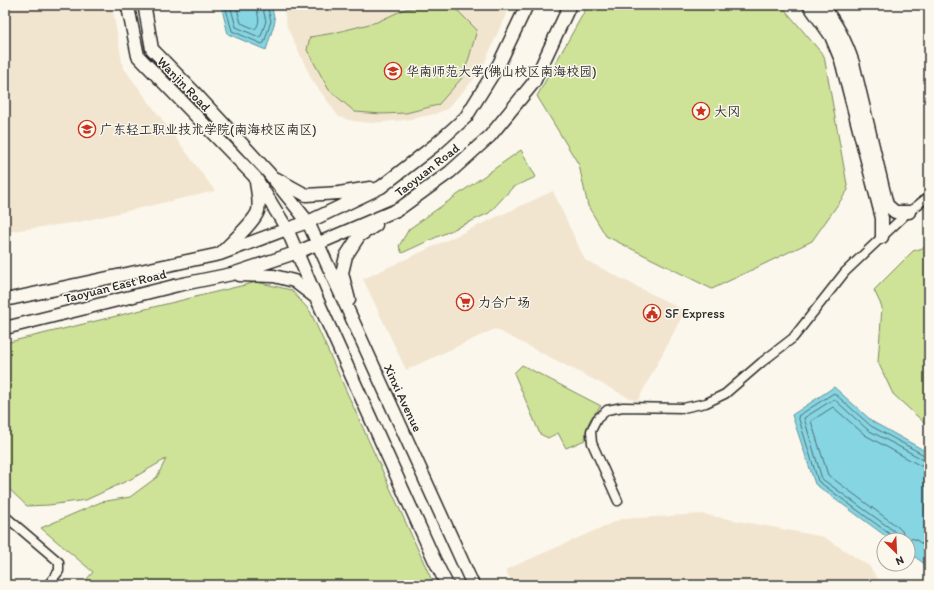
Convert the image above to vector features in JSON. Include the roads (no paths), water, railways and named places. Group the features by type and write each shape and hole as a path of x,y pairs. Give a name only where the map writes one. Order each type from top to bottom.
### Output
{"main road":[{"name":"Wanjin Road","path":"129,5 128,7 138,56 255,177 287,228"},
{"name":"Wanjin Road","path":"146,5 145,9 152,49 268,172 308,222"},
{"name":"Taoyuan Road","path":"220,254 287,228 308,222 381,187 435,145 466,117 499,64 527,5"},
{"name":"Taoyuan Road","path":"232,274 298,252 399,209 450,172 490,136 534,82 570,5"},
{"path":"809,5 831,36 841,60 882,218 882,237"},
{"path":"822,5 837,25 846,43 887,205 896,212 908,212"},
{"path":"268,172 285,184 306,195 338,193 381,187"},
{"path":"220,254 247,227 258,211 258,197 255,177"},
{"path":"355,327 342,272 346,256 359,236 399,209"},
{"name":"Xinxi Avenue","path":"308,222 474,585"},
{"path":"287,228 316,297 447,585"},
{"name":"Taoyuan East Road","path":"5,300 220,254"},
{"path":"232,274 274,276 294,281 316,297"},
{"name":"Taoyuan East Road","path":"5,328 178,285 232,274"}],"street":[{"path":"618,500 592,443 591,431 597,419 606,410 623,407 683,408 706,403 725,394 793,338 845,272 908,212 929,196"},
{"path":"5,516 59,562 59,571 48,585"}],"water":[{"path":"221,5 271,5 275,21 266,50 228,34"},
{"path":"834,387 873,422 929,453 929,567 916,558 916,532 880,532 815,484 792,415"}],"place":[{"name":"华南师范大学(佛山校区南海校园)","path":"393,71"},
{"name":"大冈","path":"701,111"},
{"name":"广东轻工职业技术学院(南海校区南区)","path":"87,129"},
{"name":"力合广场","path":"465,302"},
{"name":"SF Express","path":"652,313"}]}
